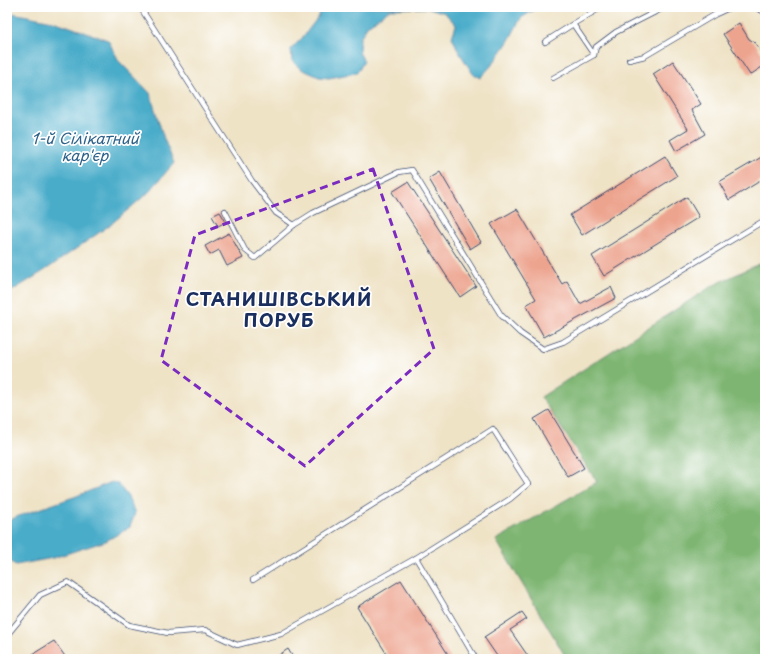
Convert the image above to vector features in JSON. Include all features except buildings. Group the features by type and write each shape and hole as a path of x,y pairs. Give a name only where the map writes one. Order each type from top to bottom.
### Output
{"lane":[{"path":"140,7 252,181 276,213 294,224"},
{"path":"545,42 602,7"},
{"path":"554,78 594,55 596,47 616,32 665,7"},
{"path":"629,60 645,56 710,17 731,7"},
{"path":"754,7 765,12"},
{"path":"573,24 594,55"},
{"path":"225,211 245,250 255,258 294,224 399,172 412,170 501,315 520,333 543,349 563,342 765,220"},
{"path":"7,635 40,594 68,582 129,625 168,634 205,630 237,645 281,634 416,558 510,499 528,484 493,429 254,580"},
{"path":"416,558 476,659"}],"highlighted area":[{"path":"373,169 434,349 305,466 161,360 195,235"}],"green space":[{"path":"765,261 765,659 567,659 496,540 597,482 541,397 712,286"}],"water":[{"path":"321,7 539,7 521,18 508,42 492,65 480,78 473,74 459,52 452,37 456,25 445,13 429,8 390,9 367,26 360,38 359,52 364,61 359,70 355,73 329,78 319,77 301,69 292,61 291,49 302,38 319,16"},
{"name":"1-й Сілікатний кар'єр","path":"7,12 53,21 108,40 119,61 150,93 164,139 174,163 149,192 110,225 47,269 7,294"},
{"path":"112,482 118,484 128,497 135,513 130,527 106,541 53,558 16,565 7,560 7,522 16,517"}],"district":[{"name":"СТАНИШІВСЬКИЙ ПОРУБ","path":"279,308"}]}
